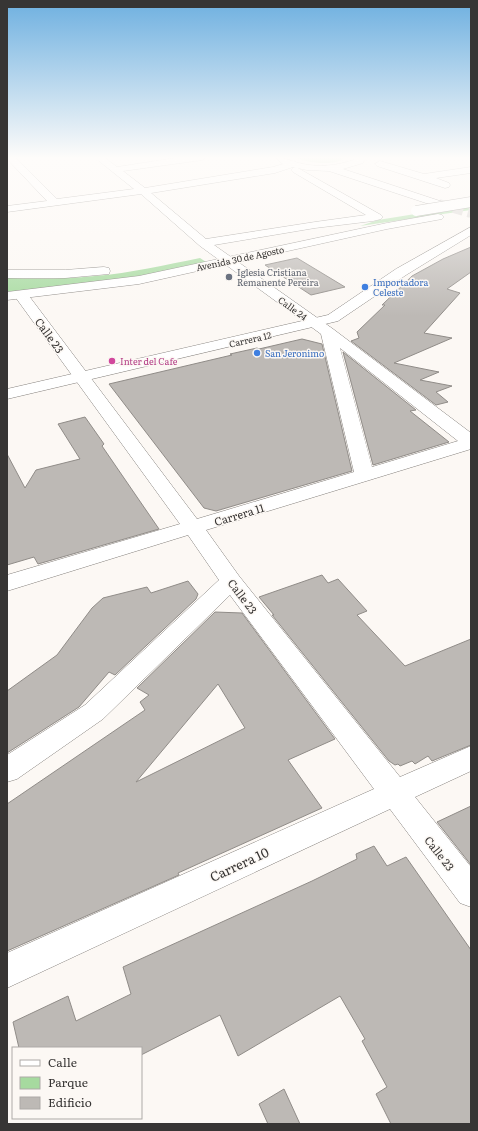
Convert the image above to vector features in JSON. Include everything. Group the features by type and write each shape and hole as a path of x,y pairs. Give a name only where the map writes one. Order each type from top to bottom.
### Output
{"street":[{"name":"Calle 24","path":"165,210 204,243 322,327 471,443"},
{"path":"363,210 375,217"},
{"name":"Avenida 30 de Agosto","path":"14,296 140,280 222,256 375,217 423,210"},
{"name":"Avenida 30 de Agosto","path":"174,260 222,256 471,212"},
{"path":"204,243 315,224 375,217"},
{"name":"Carrera 12","path":"7,394 322,327 401,272 471,230"},
{"path":"7,274 65,274 114,270"},
{"name":"Calle 23","path":"14,296 81,378 195,528 231,581 471,892"},
{"path":"322,327 366,476"},
{"name":"Carrera 11","path":"7,583 195,528 471,443"},
{"path":"7,770 94,712 231,581"},
{"name":"Carrera 10","path":"7,971 471,758"}],"green space":[{"path":"441,210 471,210 360,226 378,220"},
{"path":"200,258 206,262 137,277 7,292 7,278 40,279 108,275"}],"building":[{"path":"471,247 471,272 447,289 460,293 424,333 452,338 394,363 439,372 420,380 452,386 436,392 448,402 436,405 351,341 359,338 357,332 412,276 443,259"},
{"path":"297,258 345,287 311,295 265,265"},
{"path":"302,339 322,344 352,471 216,511 204,508 109,384 232,355 230,354"},
{"path":"343,352 416,410 410,411 449,442 373,465"},
{"path":"85,417 104,444 102,446 159,529 38,564 34,557 7,565 7,454 25,488 36,470 80,459 58,424"},
{"path":"322,575 328,583 338,579 367,611 357,615 405,666 471,639 471,745 432,761 428,756 415,764 412,761 400,766 389,761 259,597"},
{"path":"188,581 198,594 196,599 115,675 109,672 79,707 7,753 7,691 57,655 92,608 103,598 147,587 151,593"},
{"path":"215,612 242,613 335,739 288,760 322,808 178,873 179,875 7,951 7,804 145,710 140,702 149,695 137,688","holes":["218,684 245,728 136,782"]},
{"path":"471,806 471,865 437,822"},
{"path":"374,846 387,866 406,857 471,950 471,1124 391,1124 376,1094 387,1087 362,1041 365,1039 340,996 238,1056 220,1015 142,1054 142,1047 19,1047 13,1022 68,996 76,1021 131,994 123,967 312,881 357,859 356,854"},
{"path":"284,1089 300,1124 268,1124 259,1104"}],"tunnel":[{"path":"460,210 471,213"}],"place":[{"name":"Iglesia Cristiana Remanente Pereira","path":"229,277"},
{"name":"Importadora Celeste","path":"365,287"},
{"name":"San Jeronimo","path":"257,353"},
{"name":"Inter del Cafe","path":"112,361"}]}
